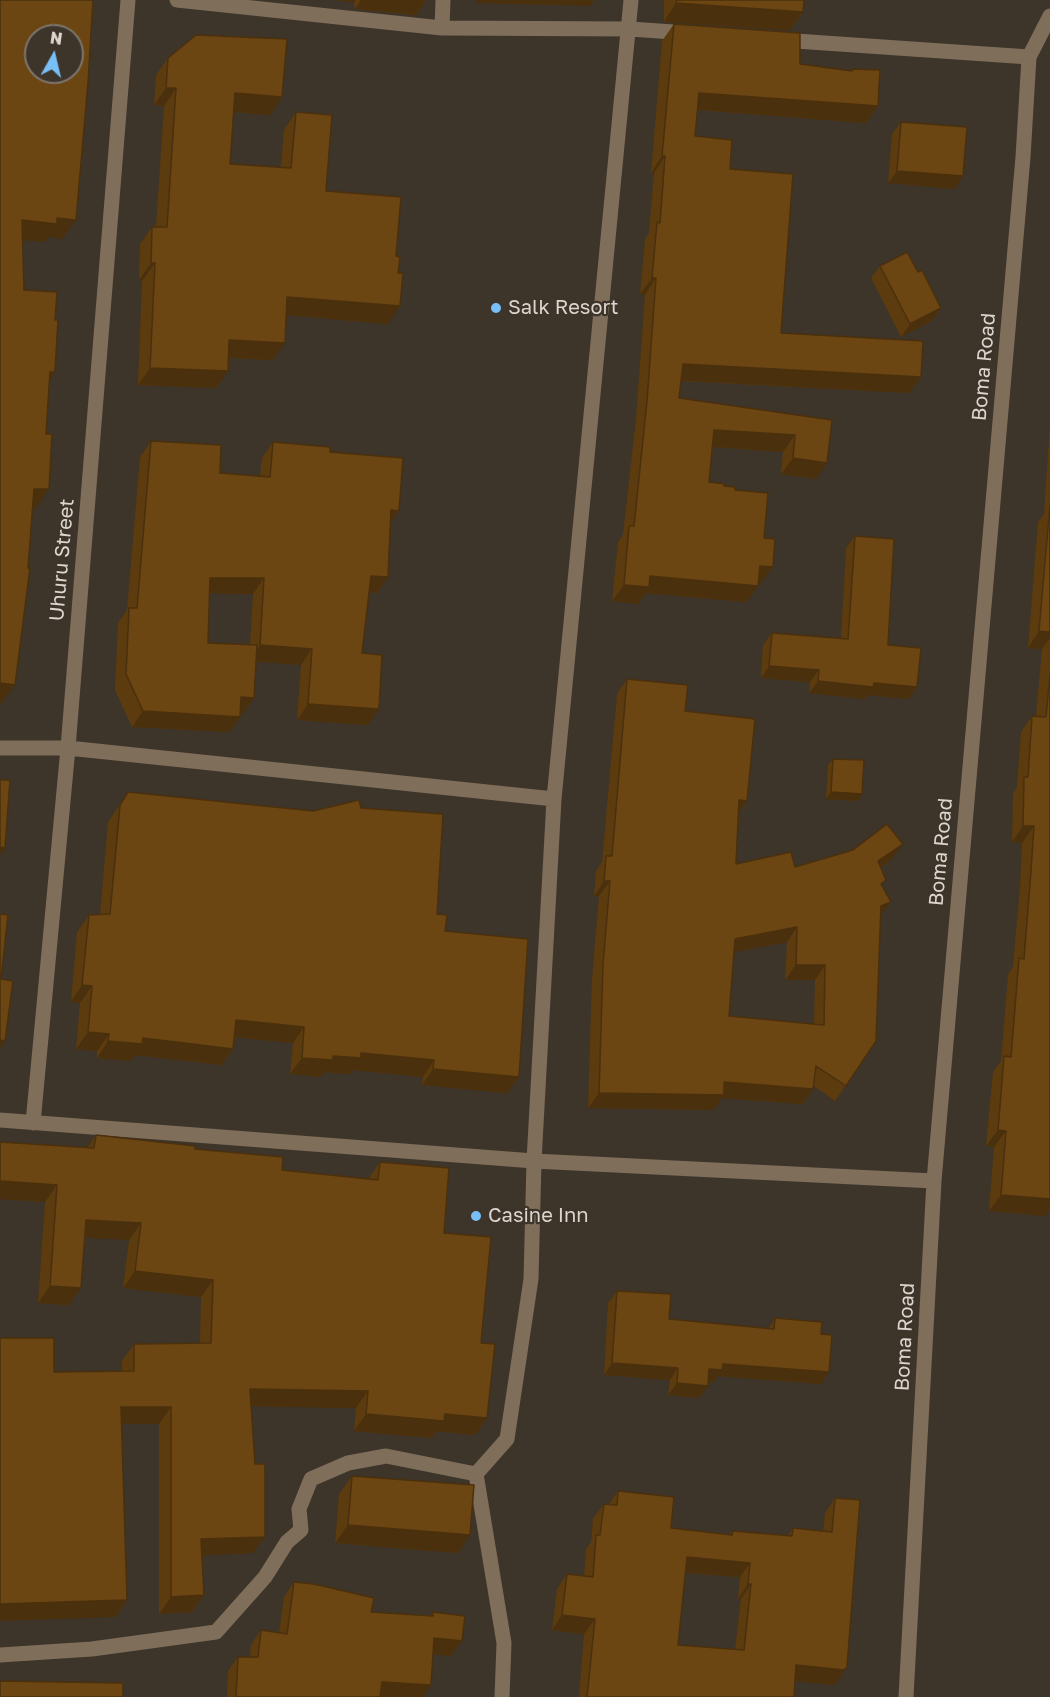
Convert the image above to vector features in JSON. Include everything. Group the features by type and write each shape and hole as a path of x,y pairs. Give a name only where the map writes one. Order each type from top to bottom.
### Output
{"street":[{"name":"Uhuru Street","path":"33,1123 68,748 128,0"},
{"path":"177,0 442,27 630,29 700,34"},
{"path":"442,27 444,0"},
{"path":"476,1474 507,1439 531,1279 534,1161 554,799 631,0"},
{"name":"Boma Road","path":"906,1697 934,1181 1023,158 1029,57 1050,16"},
{"path":"771,39 1029,57"},
{"path":"0,748 68,748 554,799"},
{"path":"0,1120 534,1161 934,1181"},
{"path":"0,1655 92,1649 216,1632 265,1576 287,1542 301,1530 299,1509 311,1479 348,1462 386,1456 476,1474"},
{"path":"476,1474 504,1642 502,1697"}],"building":[{"path":"0,0 93,0 76,220 57,218 57,224 22,220 24,290 57,292 55,320 58,320 55,372 50,372 46,434 52,434 49,489 34,489 28,568 30,568 15,685 0,683"},
{"path":"677,0 804,0 803,12 676,3"},
{"path":"674,24 800,33 800,64 852,71 853,69 880,70 878,106 699,93 695,136 732,140 730,169 793,174 781,333 923,341 921,377 683,364 679,398 832,420 827,463 793,458 795,435 714,430 709,482 735,487 735,490 768,493 764,538 775,539 773,567 760,566 758,586 650,576 649,587 624,585 629,526 634,526 647,401 656,278 652,278 657,222 660,223 665,156 662,156"},
{"path":"196,35 287,39 282,97 235,93 230,164 291,168 296,112 332,115 326,191 401,197 396,256 400,257 398,273 403,273 400,306 287,297 285,343 229,340 228,371 150,368 155,263 151,263 152,227 167,227 176,88 166,88 168,58"},
{"path":"901,122 967,127 963,176 897,171"},
{"path":"907,252 918,272 922,270 941,308 910,324 880,266"},
{"path":"151,441 221,445 220,473 270,477 273,442 330,447 330,452 403,458 399,511 391,510 388,577 371,576 362,653 382,655 379,709 308,704 312,649 260,645 264,578 210,578 208,643 257,645 254,698 241,697 240,717 143,711 126,674 129,608 137,608"},
{"path":"1050,505 1050,632 1039,631"},
{"path":"855,536 894,539 888,645 921,648 917,687 874,683 873,687 818,681 819,670 769,666 772,633 848,639"},
{"path":"1050,674 1050,1199 1001,1195 1006,1131 998,1130 1004,1056 1011,1057 1019,958 1024,959 1031,871 1034,826 1023,826 1024,777 1028,777 1032,716 1046,717"},
{"path":"627,679 688,685 685,711 755,719 747,801 739,800 736,864 791,852 795,867 853,850 887,824 903,844 878,861 886,880 881,884 891,902 881,906 876,1041 846,1086 816,1066 813,1089 724,1082 724,1095 599,1093 603,964 610,881 604,881 606,856 612,856","holes":["797,927 796,965 825,965 824,1025 729,1016 735,939"]},
{"path":"833,759 864,760 862,794 831,792"},
{"path":"0,780 10,780 5,848 0,847"},
{"path":"128,792 313,811 359,800 361,808 443,814 437,914 447,915 445,931 528,939 519,1077 433,1069 434,1060 361,1053 361,1058 333,1056 333,1060 302,1058 304,1027 236,1020 233,1049 143,1038 142,1044 108,1041 109,1034 88,1032 92,986 82,985 89,915 110,914 120,805"},
{"path":"0,914 8,915 1,979 13,981 5,1041 0,1040"},
{"path":"96,1135 195,1146 195,1149 283,1157 282,1170 378,1180 380,1162 449,1168 444,1233 491,1237 481,1343 495,1344 487,1418 445,1414 444,1421 366,1414 368,1391 250,1389 255,1464 265,1464 265,1537 201,1539 204,1595 171,1597 171,1407 121,1407 127,1600 0,1604 0,1338 54,1338 54,1372 134,1371 134,1344 211,1343 213,1280 135,1271 141,1223 86,1220 81,1288 50,1286 57,1185 0,1181 0,1142 94,1148"},
{"path":"617,1291 671,1294 669,1319 774,1329 775,1318 822,1322 821,1334 832,1335 829,1372 723,1364 722,1370 709,1369 708,1386 677,1383 678,1368 612,1363"},
{"path":"352,1476 474,1485 470,1535 348,1525"},
{"path":"618,1491 674,1497 671,1528 732,1535 733,1531 792,1536 793,1528 832,1532 835,1498 860,1500 847,1667 844,1670 796,1665 794,1697 587,1697 595,1619 562,1615 567,1574 593,1577 596,1535 600,1535 604,1504 617,1505","holes":["687,1557 750,1563 748,1584 751,1584 744,1650 678,1645"]},
{"path":"294,1582 314,1584 374,1598 371,1612 433,1616 433,1612 465,1616 462,1641 434,1638 431,1685 382,1682 380,1697 236,1697 238,1657 258,1657 261,1630 287,1634"},
{"path":"0,1681 123,1683 123,1697 0,1697"}],"place":[{"name":"Salk Resort","path":"496,308"},
{"name":"Casine Inn","path":"476,1216"}]}
